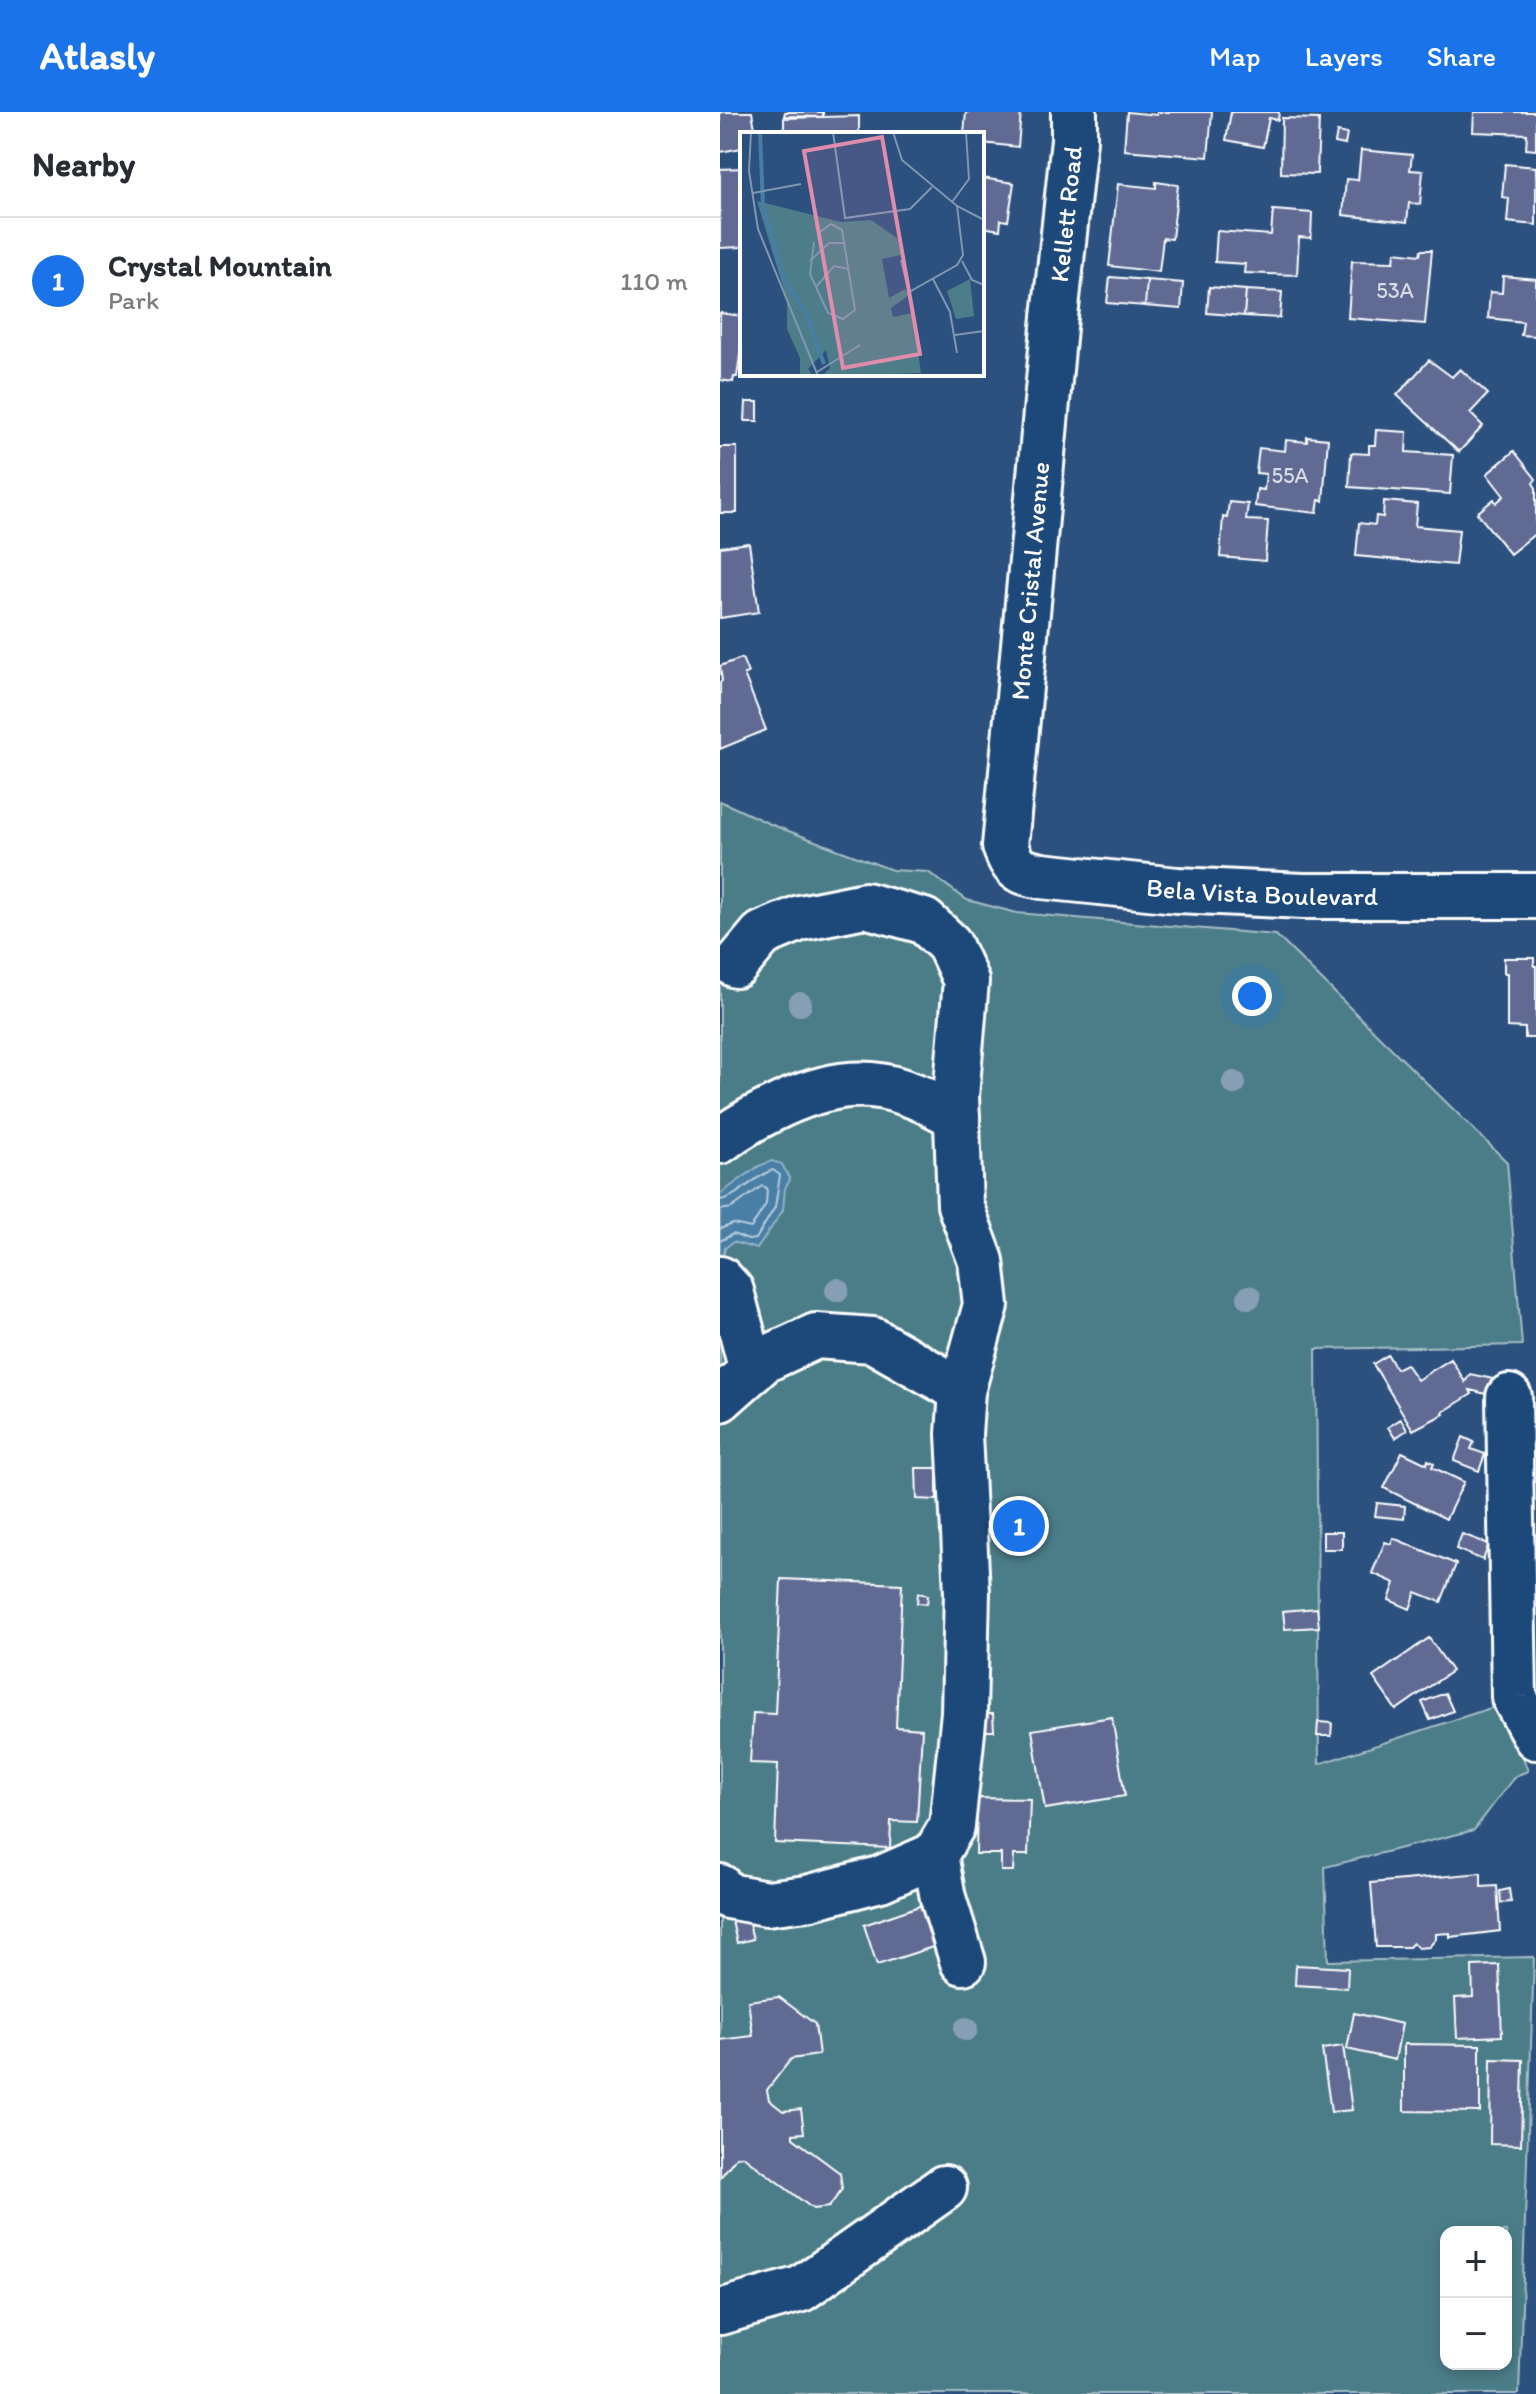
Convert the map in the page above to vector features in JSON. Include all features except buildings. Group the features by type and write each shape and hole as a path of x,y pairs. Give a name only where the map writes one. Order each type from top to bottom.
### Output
{"street":[{"name":"Kellett Road","path":"1055,317 1074,140 1074,112"},
{"name":"Monte Cristal Avenue","path":"1005,846 1055,317"},
{"name":"Bela Vista Boulevard","path":"1005,846 1013,866 1022,872 1177,890 1304,896 1536,896"},
{"path":"720,1887 728,1896 767,1903 807,1898 880,1879 935,1855 952,1826 964,1713 967,1592 959,1434 962,1391 986,1305 981,1261 960,1205 957,1117 959,1045 966,981 949,944 924,921 865,905 800,918 762,934 736,965"},
{"path":"720,1141 742,1123 809,1092 854,1083 892,1087 929,1100 957,1117"},
{"path":"720,1279 731,1291 752,1371"},
{"path":"720,1399 764,1360 816,1336 873,1340 962,1391"},
{"path":"1509,1397 1514,1697 1535,1737"},
{"path":"935,1855 943,1898 963,1962"},
{"path":"720,2312 801,2289 944,2188"}],"green space":[{"path":"720,801 770,824 892,870 928,872 967,900 1017,913 1276,935 1507,1162 1522,1345 1316,1349 1319,1764 1503,1704 1528,1771 1515,1776 1474,1830 1325,1867 1328,1961 1534,1957 1519,2394 720,2394"}],"water":[{"path":"772,1161 782,1164 790,1180 785,1188 783,1210 757,1249 733,1242 725,1248 723,1257 720,1256 720,1194 759,1166"}],"place":[{"name":"Crystal Mountain","path":"1019,1526"}]}
